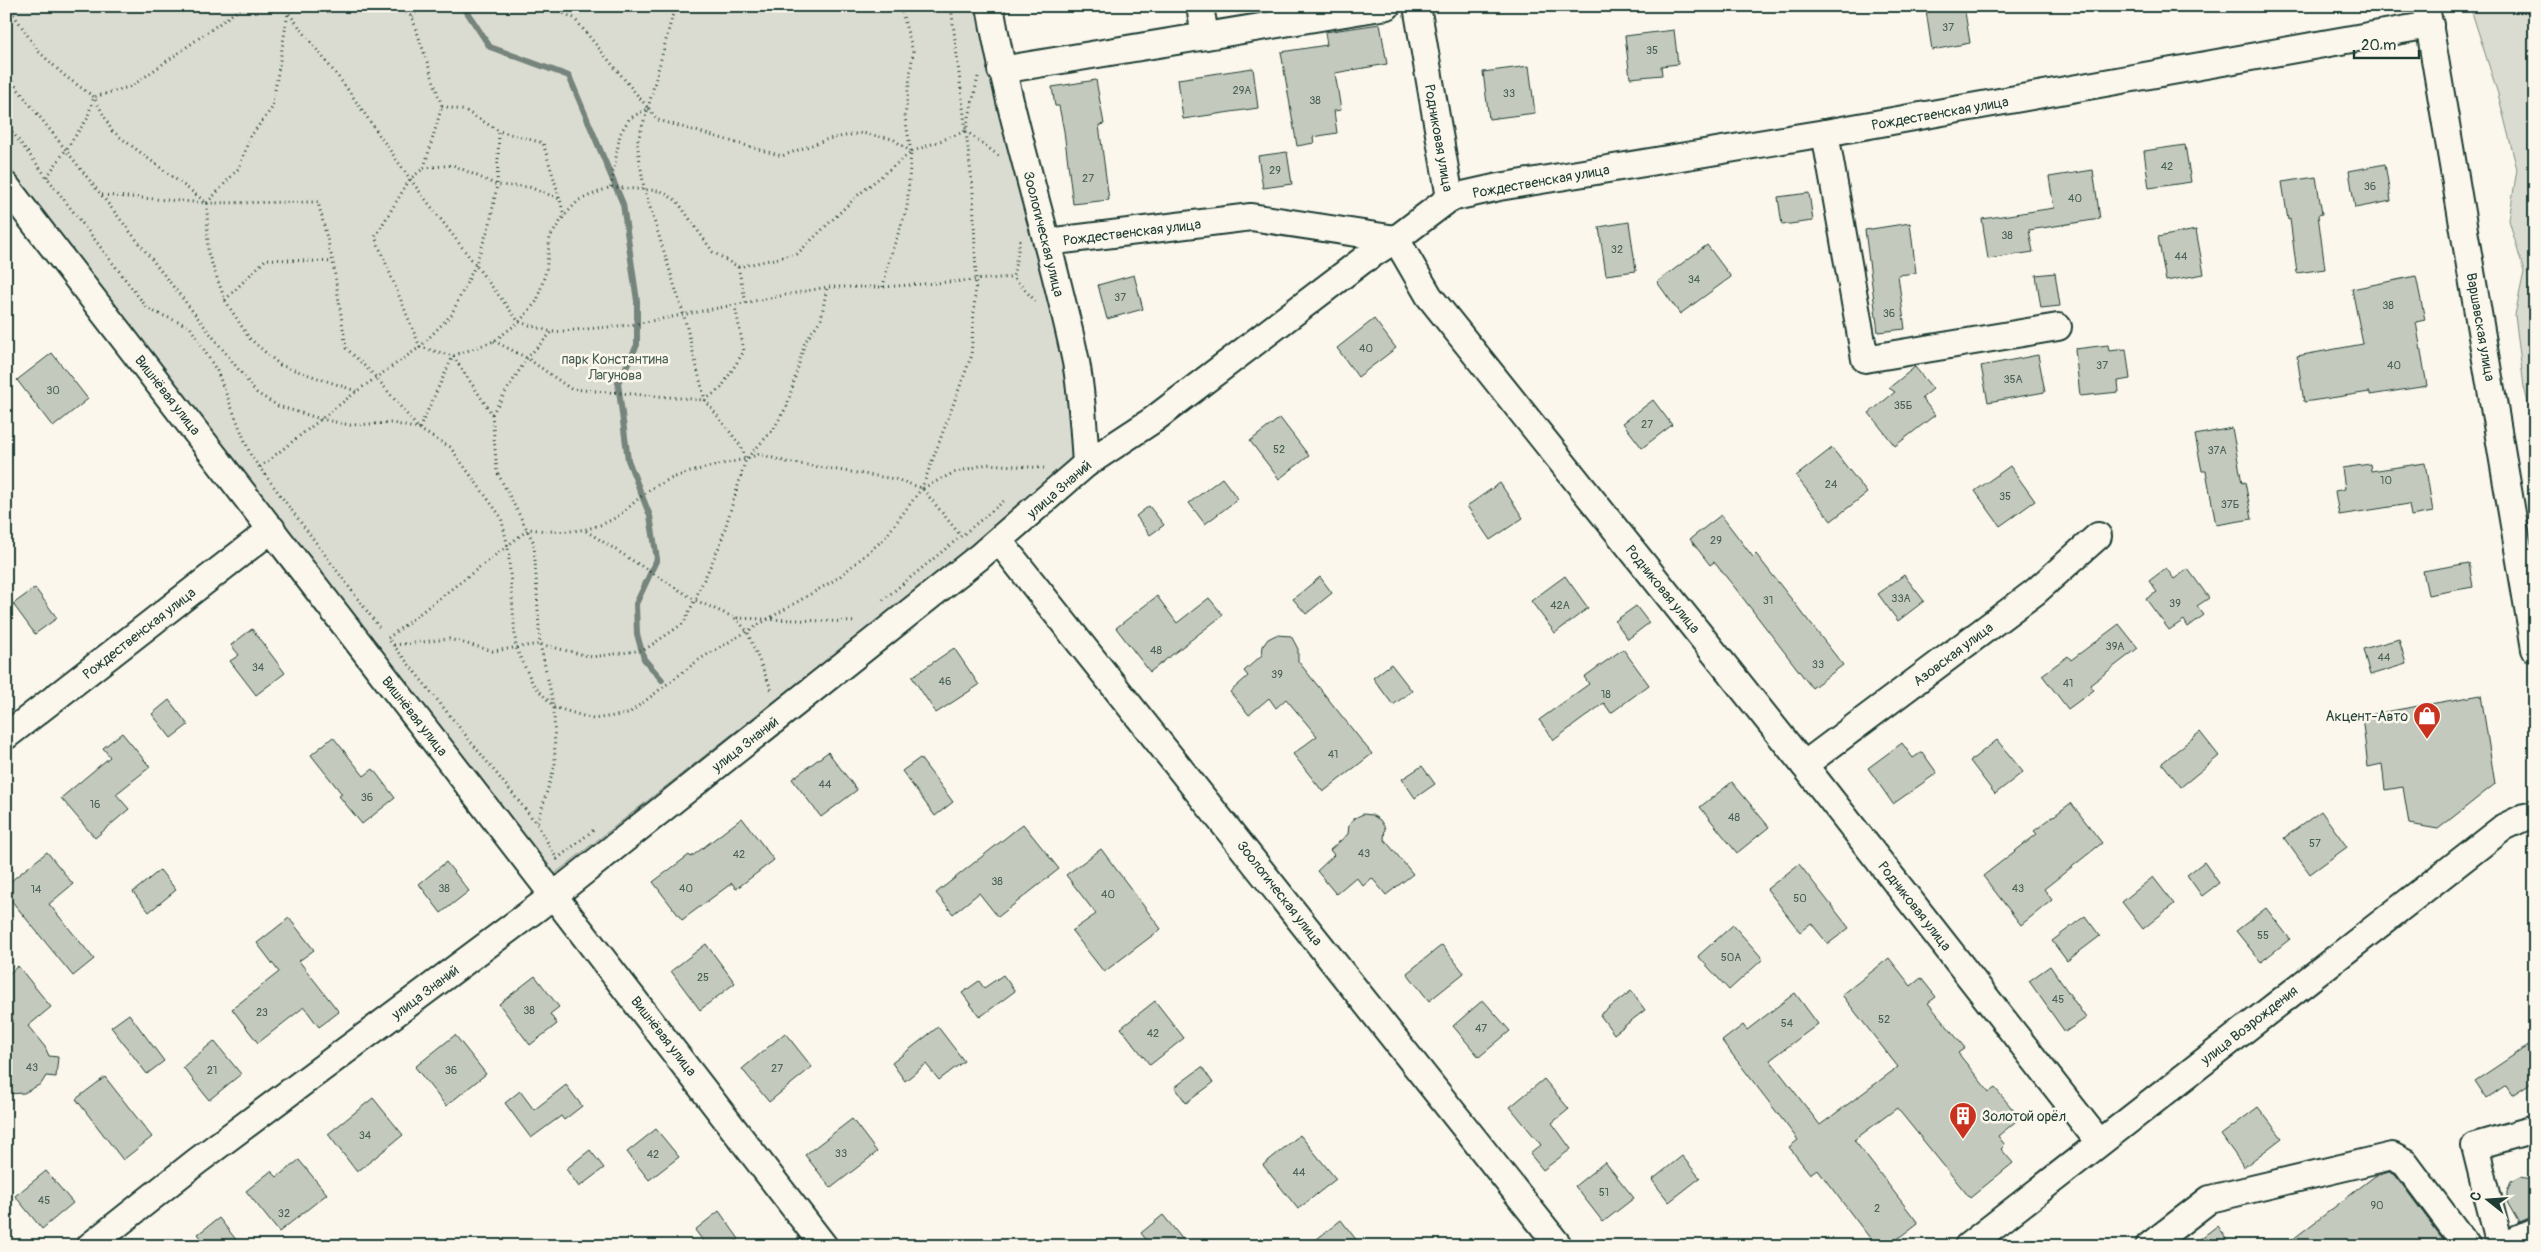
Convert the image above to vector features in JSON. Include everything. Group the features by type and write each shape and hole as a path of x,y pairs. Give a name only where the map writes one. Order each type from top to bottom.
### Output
{"street":[{"name":"Зоологическая улица","path":"990,6 990,69 1047,242 1076,363 1086,464"},
{"path":"1200,6 1205,36"},
{"path":"990,69 1387,6"},
{"name":"Родниковая улица","path":"1417,6 1450,198 1396,239 1429,296 1804,765 2099,1142"},
{"name":"Рождественская улица","path":"1450,198 1499,187 1825,134 2428,16"},
{"name":"Варшавская улица","path":"2428,16 2535,649"},
{"path":"1825,134 1865,358 2058,326"},
{"name":"Вишнёвая улица","path":"6,186 553,896 675,1050 824,1246"},
{"name":"Рождественская улица","path":"1047,242 1251,217 1396,239"},
{"name":"улица Знаний","path":"90,1246 196,1162 553,896 999,541 1086,464 1153,420 1363,260 1396,239"},
{"name":"Рождественская улица","path":"6,736 272,529"},
{"name":"Азовская улица","path":"1804,765 2035,592 2098,536"},
{"name":"Зоологическая улица","path":"999,541 1560,1246"},
{"name":"улица Возрождения","path":"1968,1246 2504,827 2535,814"},
{"path":"2535,1129 2475,1146 2502,1246 2535,1232"},
{"path":"2150,1246 2210,1200 2392,1156 2405,1163 2467,1246"}],"path":[{"path":"8,6 38,50 65,76 94,98 112,131 207,203"},
{"path":"94,98 132,86 244,6"},
{"path":"284,6 364,110 410,179 519,322 552,332 630,325 827,287 883,287 1013,277"},
{"path":"398,6 412,16 442,106 424,168"},
{"path":"412,16 421,6"},
{"path":"540,6 574,18 658,120 782,156 828,139 862,133 893,139 911,152"},
{"path":"675,6 637,143 644,188 684,316 705,400 741,446 746,459"},
{"path":"883,287 888,263 907,208 911,152 905,117 912,51 900,6"},
{"path":"101,195 207,203 318,202 333,262 346,348 376,377 419,429 450,448 501,517 508,547 516,648 533,684 554,707 592,719 628,714 700,659 844,573 884,539 922,488 972,357 976,279 973,192 951,6"},
{"path":"288,12 272,108 250,138 239,168 207,203 208,253 225,300 249,338 280,365 357,391"},
{"path":"420,347 453,356 494,341 519,322 537,301 546,271 550,237 564,216 579,200 611,187 644,188 662,191 677,201 713,252 738,267 797,254 857,196 911,152 966,131 990,69"},
{"path":"6,74 257,393 278,406 321,419 350,425 392,424 419,429"},
{"path":"47,177 88,119 94,98"},
{"path":"442,106 466,111 499,131 543,143 564,216"},
{"path":"611,187 620,134 629,119 648,108"},
{"path":"6,124 148,310 190,327 217,371 251,456 394,646 537,824 557,859 603,823"},
{"path":"260,468 357,391 420,347 451,315 475,266 490,223 497,185 499,131"},
{"path":"966,131 1002,158"},
{"path":"420,347 375,236 410,179 424,168 453,165 497,185 529,187 560,199"},
{"path":"1013,277 1022,232"},
{"path":"225,300 266,259 333,262"},
{"path":"738,267 746,304"},
{"path":"1013,277 1038,304"},
{"path":"394,646 449,639 492,651 540,644 592,657 644,650 684,623 720,546 746,459 773,430 787,406 804,342 821,319 827,287"},
{"path":"494,341 527,358 570,389 705,400 721,388 744,350 735,306"},
{"path":"492,414 527,358 552,332"},
{"path":"453,356 492,414 497,472 529,529 534,543 540,644 554,707 555,765 537,824"},
{"path":"419,429 453,356"},
{"path":"388,638 529,529 562,533 585,530 616,517 654,488 690,472 746,459 759,454 787,462 895,479 922,488 961,536"},
{"path":"1036,474 1050,463"},
{"path":"922,488 953,473 987,464 1044,468"},
{"path":"879,603 1006,499"},
{"path":"585,530 695,600 735,618 747,631 772,691"},
{"path":"849,628 864,616"},
{"path":"735,618 857,622"},
{"path":"764,697 779,685"}],"green space":[{"name":"парк Константина Лагунова","path":"6,6 981,6 1072,391 1078,462 552,876 6,170"},
{"path":"2470,6 2535,6 2535,431 2524,387 2515,315 2524,272 2509,220 2517,169 2498,94"}],"building":[{"path":"1948,6 1964,6 1970,43 1932,50 1926,10"},
{"path":"1380,24 1387,64 1335,73 1341,110 1334,111 1337,133 1313,137 1314,143 1297,146 1281,52 1327,45 1325,32"},
{"path":"1674,30 1678,64 1661,66 1662,75 1630,78 1625,36"},
{"path":"1529,66 1535,113 1489,119 1483,72"},
{"path":"1253,68 1258,108 1183,119 1178,79"},
{"path":"1096,80 1104,124 1099,125 1109,200 1073,204 1064,131 1059,106 1055,106 1052,87"},
{"path":"2185,145 2191,182 2149,188 2144,151"},
{"path":"1287,152 1292,184 1263,188 1258,156"},
{"path":"2385,164 2391,201 2355,208 2349,171"},
{"path":"2093,170 2100,219 2029,230 2033,252 1988,259 1982,219 2054,208 2049,177"},
{"path":"2316,177 2322,214 2318,215 2325,269 2297,273 2290,219 2288,220 2282,182"},
{"path":"1809,193 1813,221 1782,225 1778,197"},
{"path":"1629,222 1636,271 1606,275 1599,227"},
{"path":"1910,223 1916,273 1898,275 1905,329 1878,332 1865,230"},
{"path":"2196,230 2204,274 2166,281 2158,237"},
{"path":"1707,245 1731,277 1680,314 1657,282"},
{"path":"2055,273 2060,306 2041,308 2036,275"},
{"path":"1134,275 1143,309 1107,319 1098,285"},
{"path":"2416,276 2425,320 2416,322 2427,386 2370,395 2370,392 2304,402 2297,356 2363,344 2352,289"},
{"path":"1374,319 1396,348 1358,377 1337,348"},
{"path":"2108,345 2109,351 2126,349 2130,379 2118,381 2119,392 2080,396 2075,349"},
{"path":"52,353 88,399 53,427 17,380"},
{"path":"2038,355 2045,392 1988,402 1981,366"},
{"path":"1915,367 1933,389 1922,398 1935,415 1895,446 1869,413 1895,392 1889,388"},
{"path":"1653,400 1672,425 1642,448 1623,423"},
{"path":"1280,418 1309,456 1279,479 1250,441"},
{"path":"2232,428 2242,483 2245,482 2252,519 2216,525 2206,471 2202,471 2195,435"},
{"path":"1832,448 1867,493 1831,521 1796,476"},
{"path":"2425,463 2433,512 2411,516 2409,504 2339,515 2335,491 2345,489 2342,468 2370,464 2371,471"},
{"path":"2010,466 2035,501 2000,526 1975,491"},
{"path":"1222,478 1238,499 1205,524 1189,503"},
{"path":"1500,483 1523,518 1490,540 1467,506"},
{"path":"1149,506 1164,525 1150,535 1136,516"},
{"path":"1721,515 1753,557 1756,554 1843,665 1812,688 1714,562 1710,565 1690,539"},
{"path":"2469,563 2473,587 2428,595 2423,571"},
{"path":"2166,568 2174,579 2188,569 2209,598 2197,606 2204,615 2188,627 2184,620 2169,630 2146,599 2157,592 2149,581"},
{"path":"1904,575 1924,601 1898,621 1878,594"},
{"path":"1565,576 1588,608 1555,633 1531,601"},
{"path":"1320,577 1332,593 1306,614 1293,599"},
{"path":"35,588 57,618 35,634 13,604"},
{"path":"1157,596 1177,623 1209,598 1223,615 1150,672 1116,628"},
{"path":"1636,606 1649,623 1628,639 1615,621"},
{"path":"2119,624 2138,648 2090,685 2094,690 2068,709 2042,675 2068,656 2071,660"},
{"path":"252,629 285,673 256,695 230,661 239,655 231,645"},
{"path":"1276,635 1291,636 1298,649 1298,661 1372,754 1323,792 1293,754 1317,736 1286,699 1276,708 1269,698 1249,715 1230,692 1248,676 1244,671 1262,655 1263,646 1268,639"},
{"path":"2399,639 2406,664 2370,675 2363,649"},
{"path":"954,648 979,685 936,713 912,677"},
{"path":"1623,649 1649,685 1611,713 1604,703 1554,740 1539,720 1589,684 1584,677"},
{"path":"1391,664 1412,691 1393,705 1373,678"},
{"name":"Акцент-Авто","path":"2481,695 2495,784 2438,829 2409,824 2403,787 2385,790 2382,764 2368,767 2362,716"},
{"path":"169,700 188,725 171,738 152,714"},
{"path":"2200,732 2219,756 2181,787 2162,763"},
{"path":"122,733 150,767 116,794 129,809 95,838 61,798 110,757 103,748"},
{"path":"333,737 364,776 373,769 395,798 362,824 339,796 342,794 311,755"},
{"path":"1997,740 2023,772 1995,794 1970,761"},
{"path":"1902,743 1913,758 1922,752 1937,773 1893,804 1868,768"},
{"path":"828,752 857,790 821,817 792,779"},
{"path":"920,758 953,802 935,816 902,771"},
{"path":"1422,766 1435,784 1415,798 1402,779"},
{"path":"1732,782 1769,827 1737,853 1700,807"},
{"path":"2071,803 2102,843 2044,889 2052,900 2021,925 1983,876 2037,834 2034,831"},
{"path":"2321,811 2347,847 2310,874 2284,838"},
{"path":"1363,814 1372,815 1380,820 1385,828 1384,839 1413,874 1386,895 1372,878 1363,886 1356,877 1336,894 1317,871 1334,855 1330,850 1348,834 1349,825 1355,818"},
{"path":"742,818 774,860 736,889 732,883 682,920 653,882 689,855 691,857"},
{"path":"1023,824 1059,869 998,917 979,893 953,914 936,893"},
{"path":"1101,849 1161,929 1104,972 1072,931 1096,914 1066,875"},
{"path":"47,852 73,884 49,904 94,959 73,976 6,894 6,885"},
{"path":"446,862 469,891 441,913 419,884"},
{"path":"2204,862 2219,883 2202,896 2187,875"},
{"path":"1799,864 1849,928 1828,944 1811,923 1800,932 1767,889"},
{"path":"160,870 176,890 149,912 133,892"},
{"path":"2153,877 2174,904 2143,929 2122,902"},
{"path":"2266,908 2290,939 2261,962 2236,931"},
{"path":"2085,916 2100,936 2067,961 2052,941"},
{"path":"289,918 314,950 299,961 339,1012 319,1027 304,1007 258,1043 232,1009 279,972 257,943"},
{"path":"1733,925 1763,959 1729,990 1698,956"},
{"path":"706,944 735,983 700,1010 671,971"},
{"path":"1442,945 1464,973 1429,1001 1407,973"},
{"path":"1889,958 1911,986 1921,978 1936,997 1928,1003 1965,1048 1958,1053 1989,1092 1995,1088 2020,1118 1998,1136 2005,1145 2001,1149 2013,1163 1970,1198 1897,1108 1854,1140 1918,1223 1888,1246 1876,1246 1817,1169 1810,1174 1789,1147 1798,1140 1722,1041 1743,1025 1747,1030 1795,993 1818,1024 1770,1060 1820,1125 1898,1067 1842,995"},
{"path":"18,966 51,1007 28,1026 45,1047 49,1056 58,1057 56,1077 46,1076 41,1084 24,1093 6,1094 6,976"},
{"path":"2050,966 2086,1018 2065,1032 2029,981"},
{"path":"1003,975 1015,991 980,1017 962,993 979,981 984,988"},
{"path":"535,976 559,1007 550,1014 557,1024 530,1045 499,1004"},
{"path":"1631,991 1645,1010 1614,1034 1600,1015"},
{"path":"1483,1000 1510,1031 1479,1057 1453,1026"},
{"path":"1155,1001 1184,1038 1150,1065 1121,1028"},
{"path":"129,1014 164,1061 147,1074 111,1027"},
{"path":"938,1027 964,1061 939,1080 926,1064 905,1081 892,1063"},
{"path":"785,1033 812,1067 769,1102 742,1069"},
{"path":"455,1035 486,1074 446,1106 415,1067"},
{"path":"214,1041 241,1074 209,1100 183,1067"},
{"path":"2535,1041 2535,1080 2512,1095 2506,1086 2487,1099 2475,1081"},
{"path":"1202,1067 1213,1083 1186,1103 1175,1087"},
{"path":"105,1077 152,1137 123,1160 76,1099"},
{"path":"1544,1079 1569,1109 1552,1123 1571,1149 1543,1170 1530,1154 1541,1145 1510,1107"},
{"path":"566,1085 582,1106 564,1120 561,1116 531,1138 505,1103 520,1091 534,1110"},
{"path":"373,1098 403,1135 357,1172 328,1134"},
{"path":"2258,1107 2282,1138 2244,1167 2221,1135"},
{"path":"852,1119 877,1152 831,1188 805,1155"},
{"path":"656,1129 679,1157 649,1180 627,1152"},
{"path":"1300,1135 1336,1179 1298,1209 1263,1165"},
{"path":"590,1150 604,1168 579,1187 566,1169"},
{"path":"1682,1156 1700,1178 1669,1202 1652,1180"},
{"path":"299,1160 327,1194 279,1232 246,1191 271,1171 277,1177"},
{"path":"1605,1162 1634,1198 1603,1222 1575,1186"},
{"path":"46,1171 73,1203 42,1229 15,1196"},
{"path":"2390,1172 2395,1175 2448,1246 2284,1246 2375,1176"},
{"path":"2520,1177 2535,1180 2535,1217 2519,1223 2507,1202 2507,1192 2511,1182"},
{"path":"719,1211 739,1239 730,1246 707,1246 695,1230"},
{"path":"1163,1215 1188,1246 1151,1246 1141,1233"},
{"path":"219,1218 241,1246 207,1246 198,1234"},
{"path":"1341,1220 1361,1246 1308,1246"},
{"path":"2217,1226 2231,1246 2191,1246"}],"waterway":[{"path":"463,6 490,47 569,76 623,204 637,301 637,345 618,383 628,460 650,516 657,559 636,604 637,634 644,659 662,680"}],"place":[{"name":"Акцент-Авто","path":"2427,740"},
{"name":"Золотой орёл","path":"1963,1140"}]}
